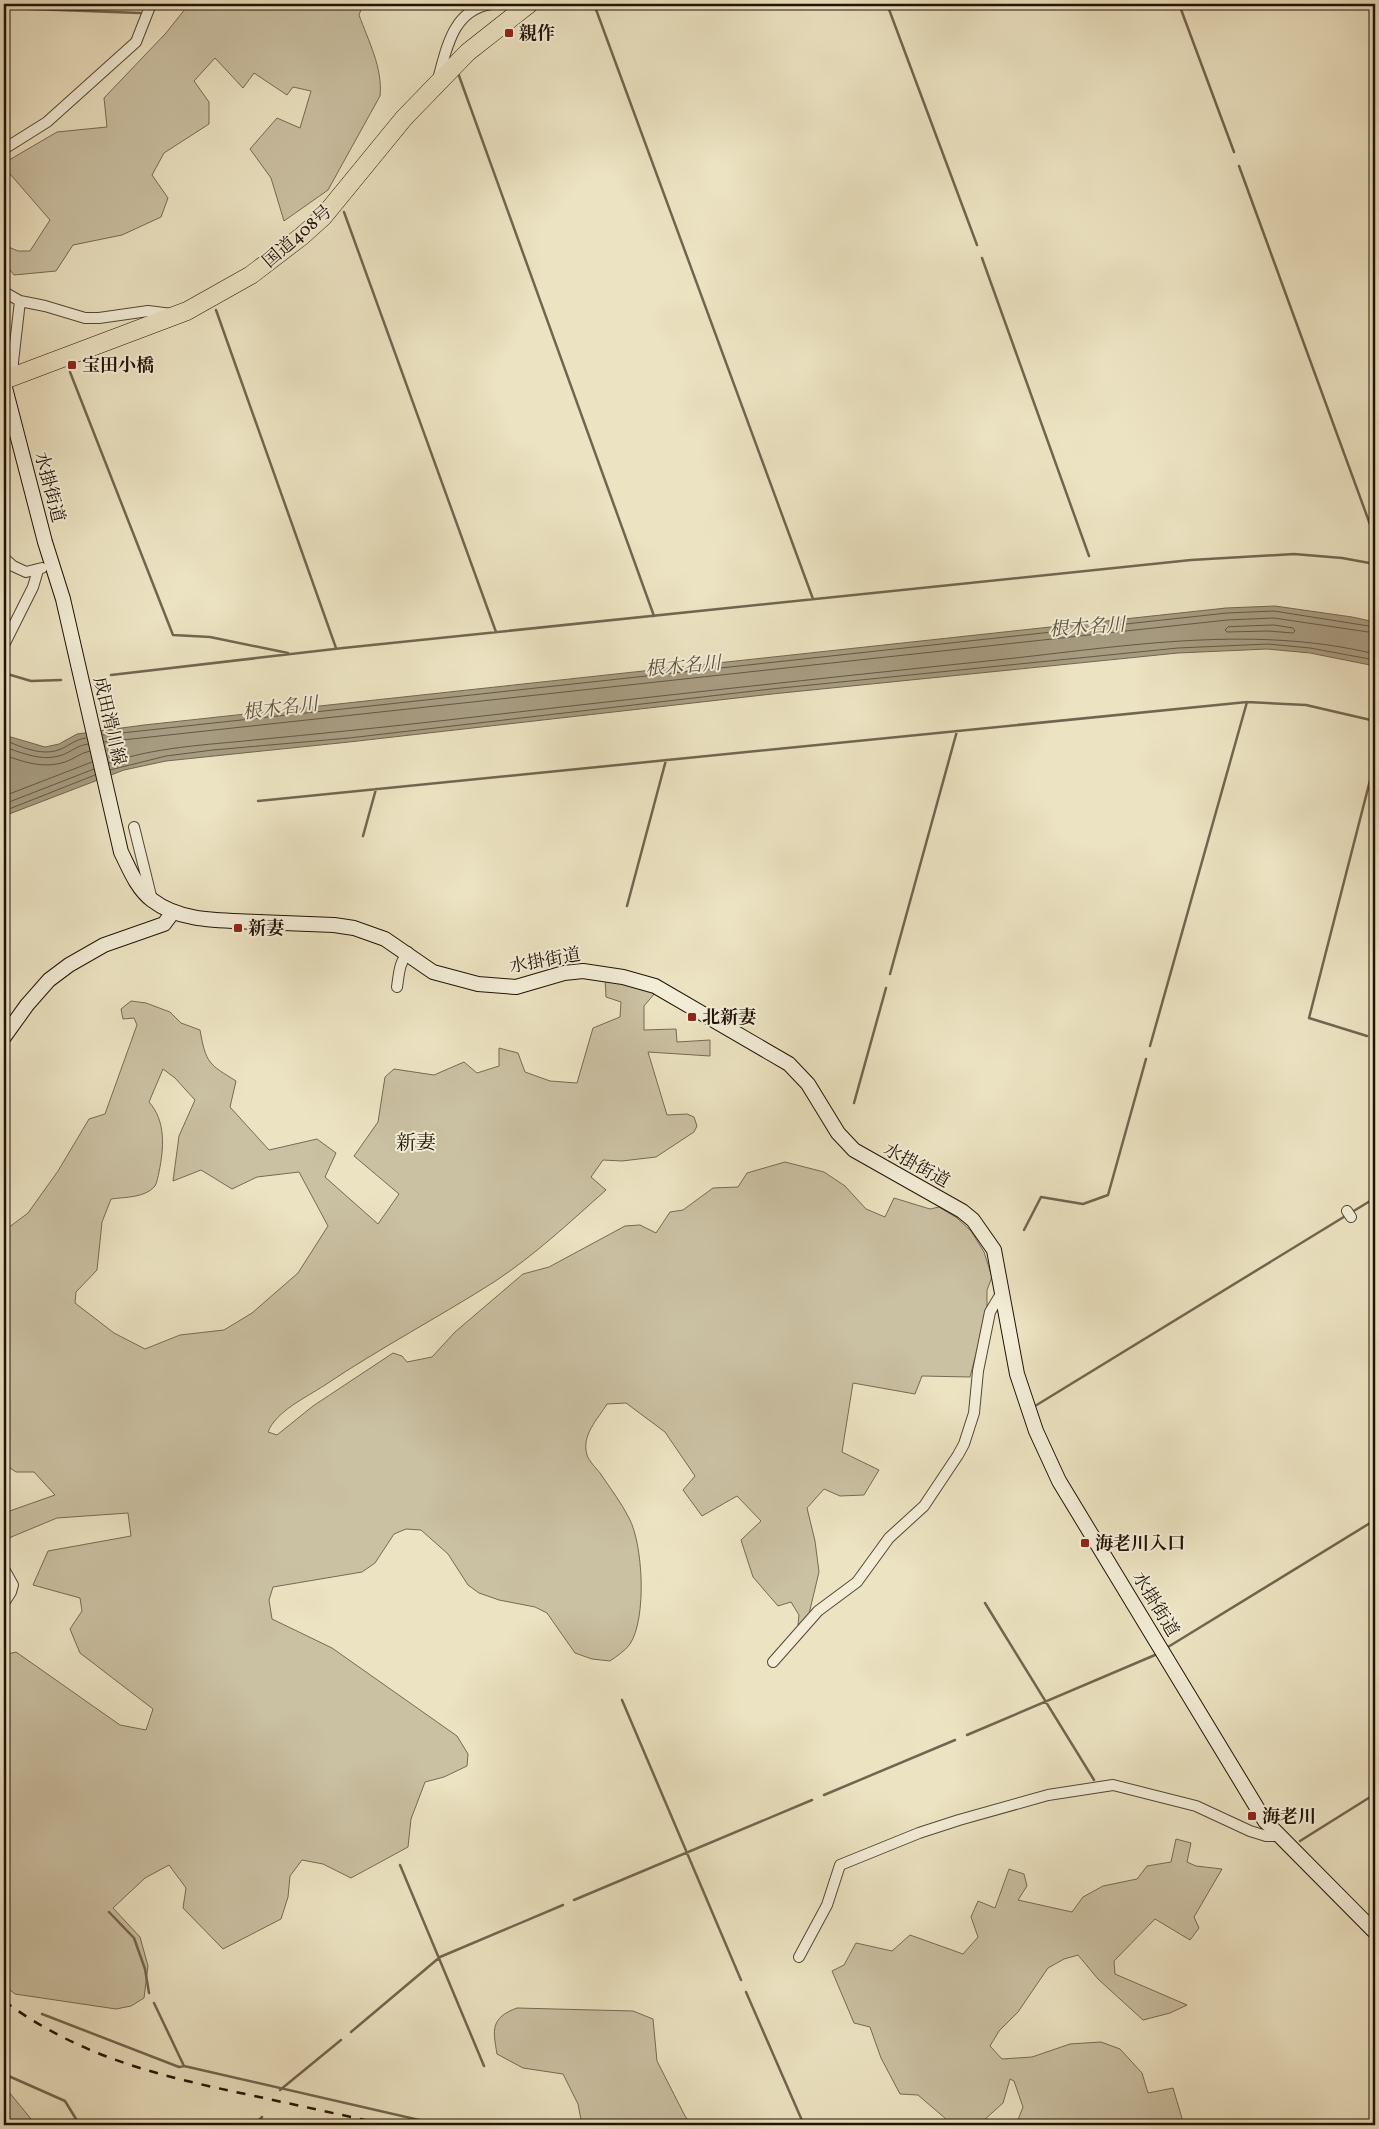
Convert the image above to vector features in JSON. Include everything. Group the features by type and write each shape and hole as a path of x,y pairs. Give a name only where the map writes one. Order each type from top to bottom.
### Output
{"highway":[{"name":"国道408号","path":"7,381 176,315 221,293 251,275 302,236 323,217 404,118 437,82 468,52 529,4"}],"main road":[{"name":"水掛街道","path":"7,381 63,599"},
{"name":"成田滑川線","path":"63,599 121,852"},
{"name":"水掛街道","path":"121,852 137,882 152,900 173,912 199,919 334,925 354,928 385,939 408,952 433,972 478,984 516,987 564,974 584,971 623,977 654,986 789,1064 808,1084 838,1133 854,1150 962,1211 974,1220 994,1250 1003,1308 1017,1374 1027,1408 1050,1463 1265,1821 1375,1932"},
{"path":"4,1037 27,1005 49,980 69,965 104,945 164,924 173,912"}],"street":[{"path":"4,149 47,122 136,42 151,4"},
{"path":"437,82 448,44 458,21 482,5 491,4"},
{"path":"4,292 20,301 85,318 99,318 148,311 176,315"},
{"path":"7,381 13,362 20,301"},
{"path":"4,558 20,570 31,572 53,564"},
{"path":"4,645 33,587 38,570"},
{"path":"134,826 152,900"},
{"path":"397,987 402,958 408,952"},
{"path":"773,1662 818,1611 857,1582 889,1538 924,1506 958,1456 974,1413 978,1371 990,1312 1002,1292"},
{"path":"4,1569 13,1585 4,1603"},
{"path":"799,1956 827,1905 840,1865 919,1833 1048,1795 1113,1785 1196,1806 1250,1831 1266,1836 1279,1836"}],"shaded area":[{"path":"189,4 286,4 302,8 303,4 363,4 359,15 377,65 380,96 328,190 284,221 271,178 250,149 277,118 300,128 311,91 293,87 287,95 254,73 243,88 215,58 194,81 209,102 209,124 164,153 152,175 168,198 161,217 122,235 73,245 56,271 14,275 4,262 4,245 18,251 30,251 50,220 4,167 4,163 57,132 107,127 104,98 166,33"},
{"path":"605,978 655,993 644,1006 644,1030 676,1029 677,1042 710,1040 710,1056 648,1052 667,1115 687,1114 694,1117 697,1126 694,1132 656,1157 622,1161 603,1160 591,1177 606,1190 538,1249 494,1282 293,1405 278,1417 268,1432 277,1435 313,1406 393,1353 402,1356 407,1362 432,1357 455,1332 523,1274 549,1267 625,1226 640,1225 656,1233 670,1212 683,1210 713,1188 738,1187 747,1173 785,1162 824,1172 845,1186 866,1209 885,1217 894,1198 930,1209 939,1207 957,1218 971,1231 984,1252 992,1277 987,1290 987,1312 970,1377 922,1376 915,1394 853,1383 842,1452 879,1470 864,1495 840,1496 824,1489 807,1508 815,1541 819,1572 808,1618 798,1625 799,1615 791,1602 778,1606 753,1577 741,1540 761,1521 737,1496 702,1516 683,1490 695,1476 665,1432 626,1403 607,1404 591,1428 586,1441 589,1460 600,1473 629,1518 634,1530 640,1562 641,1600 635,1632 628,1647 610,1661 592,1659 575,1653 547,1613 535,1607 499,1600 479,1593 468,1585 448,1554 421,1530 406,1529 394,1534 375,1563 362,1572 273,1587 269,1600 272,1619 332,1648 457,1736 468,1754 467,1766 444,1777 425,1782 411,1819 408,1847 351,1878 323,1864 302,1860 290,1876 288,1897 281,1919 223,1949 183,1908 186,1888 169,1865 145,1878 113,1908 140,1937 148,1966 144,1998 131,2006 116,2009 15,1994 4,1985 4,1655 16,1652 120,1725 146,1730 153,1709 80,1653 70,1629 82,1611 80,1598 33,1585 48,1551 131,1536 128,1513 57,1518 4,1540 4,1513 55,1495 34,1472 16,1472 4,1464 4,1227 8,1228 28,1213 58,1171 89,1119 105,1114 137,1025 134,1018 123,1019 121,1009 131,1001 146,1003 170,1012 181,1023 200,1030 204,1050 210,1062 236,1081 230,1107 269,1150 317,1139 336,1153 325,1177 378,1224 399,1194 354,1156 378,1122 385,1077 394,1069 434,1075 464,1062 477,1073 499,1066 499,1048 518,1053 525,1072 550,1081 577,1083 593,1028 620,1017 621,1002 606,997","holes":["163,1069 175,1078 195,1100 179,1136 173,1181 201,1170 232,1189 257,1177 299,1172 328,1226 298,1273 252,1313 224,1330 180,1335 145,1349 114,1333 75,1303 76,1292 97,1270 102,1222 111,1199 140,1195 151,1190 156,1185 163,1144 161,1126 155,1109 149,1102"]},
{"path":"1176,1839 1191,1843 1187,1862 1196,1866 1222,1869 1194,1917 1199,1928 1190,1940 1155,1919 1114,1961 1115,1974 1187,2005 1170,2013 1143,2020 1098,1979 1078,1955 1064,1959 1048,1968 1018,2012 999,2031 990,2046 1002,2059 1032,2057 1070,2044 1101,2042 1120,2049 1142,2073 1148,2093 1173,2088 1184,2125 1016,2125 1023,2107 1014,2081 1010,2079 1003,2103 983,2121 953,2125 918,2095 900,2094 881,2058 870,2027 854,2023 832,1971 844,1965 856,1943 892,1951 910,1935 963,1954 978,1937 971,1917 978,1901 995,1908 1009,1869 1024,1874 1027,1886 1018,1900 1072,1912 1083,1897 1103,1886 1137,1879 1147,1866 1171,1862"},
{"path":"517,2008 633,2011 653,2019 657,2061 685,2116 692,2125 582,2125 578,2104 563,2074 523,2068 497,2054 495,2026 502,2016"},
{"path":"4,2086 36,2125 4,2125"}],"water":[{"name":"根木名川","path":"1275,606 1375,622 1375,666 1310,653 1267,649 1178,653 772,694 166,761 124,770 4,816 6,761 4,758 4,735 45,747 59,744 77,734 144,725 1226,608"}],"waterway":[{"path":"594,4 813,599"},
{"path":"887,4 977,245"},
{"path":"1179,4 1234,152"},
{"path":"4,8 140,13"},
{"path":"458,73 654,616"},
{"path":"1239,166 1375,538"},
{"path":"344,212 496,632"},
{"path":"982,258 1089,556"},
{"path":"216,310 336,648"},
{"path":"70,372 173,635 210,637 288,653"},
{"path":"111,675 343,648 1191,560 1294,554 1342,558 1375,564"},
{"path":"4,673 31,681 61,680"},
{"path":"258,801 1247,702 1306,705 1375,721"},
{"path":"1150,1046 1247,702"},
{"path":"890,974 957,731"},
{"path":"627,906 666,760"},
{"path":"1367,1036 1309,1018 1375,761"},
{"path":"363,836 376,789"},
{"path":"854,1103 886,988"},
{"path":"1024,1230 1041,1197 1083,1204 1108,1195 1146,1059"},
{"path":"1352,1212 1375,1198"},
{"path":"1035,1406 1347,1215"},
{"path":"1168,1647 1375,1520"},
{"path":"985,1603 1094,1780"},
{"path":"967,1735 1155,1655"},
{"path":"622,1700 741,1980"},
{"path":"824,1795 955,1740"},
{"path":"1300,1841 1375,1794"},
{"path":"574,1900 812,1800"},
{"path":"400,1865 484,2066"},
{"path":"351,2032 440,1957 563,1905"},
{"path":"109,1912 134,1938 145,1969 149,1993"},
{"path":"746,1992 804,2125"},
{"path":"154,2003 184,2066 441,2125"},
{"path":"42,2014 179,2067 184,2066"},
{"path":"280,2090 341,2040"},
{"path":"4,2074 65,2101 76,2119 76,2125"},
{"path":"254,2125 262,2117"}],"railway":[{"path":"4,2001 62,2037 121,2062 216,2088 388,2125"}],"place":[{"name":"親作","path":"509,33"},
{"name":"宝田小橋","path":"72,365"},
{"name":"新妻","path":"238,928"},
{"name":"北新妻","path":"692,1017"},
{"name":"海老川入口","path":"1085,1543"},
{"name":"海老川","path":"1252,1816"}],"district":[{"name":"新妻","path":"416,1142"}]}
